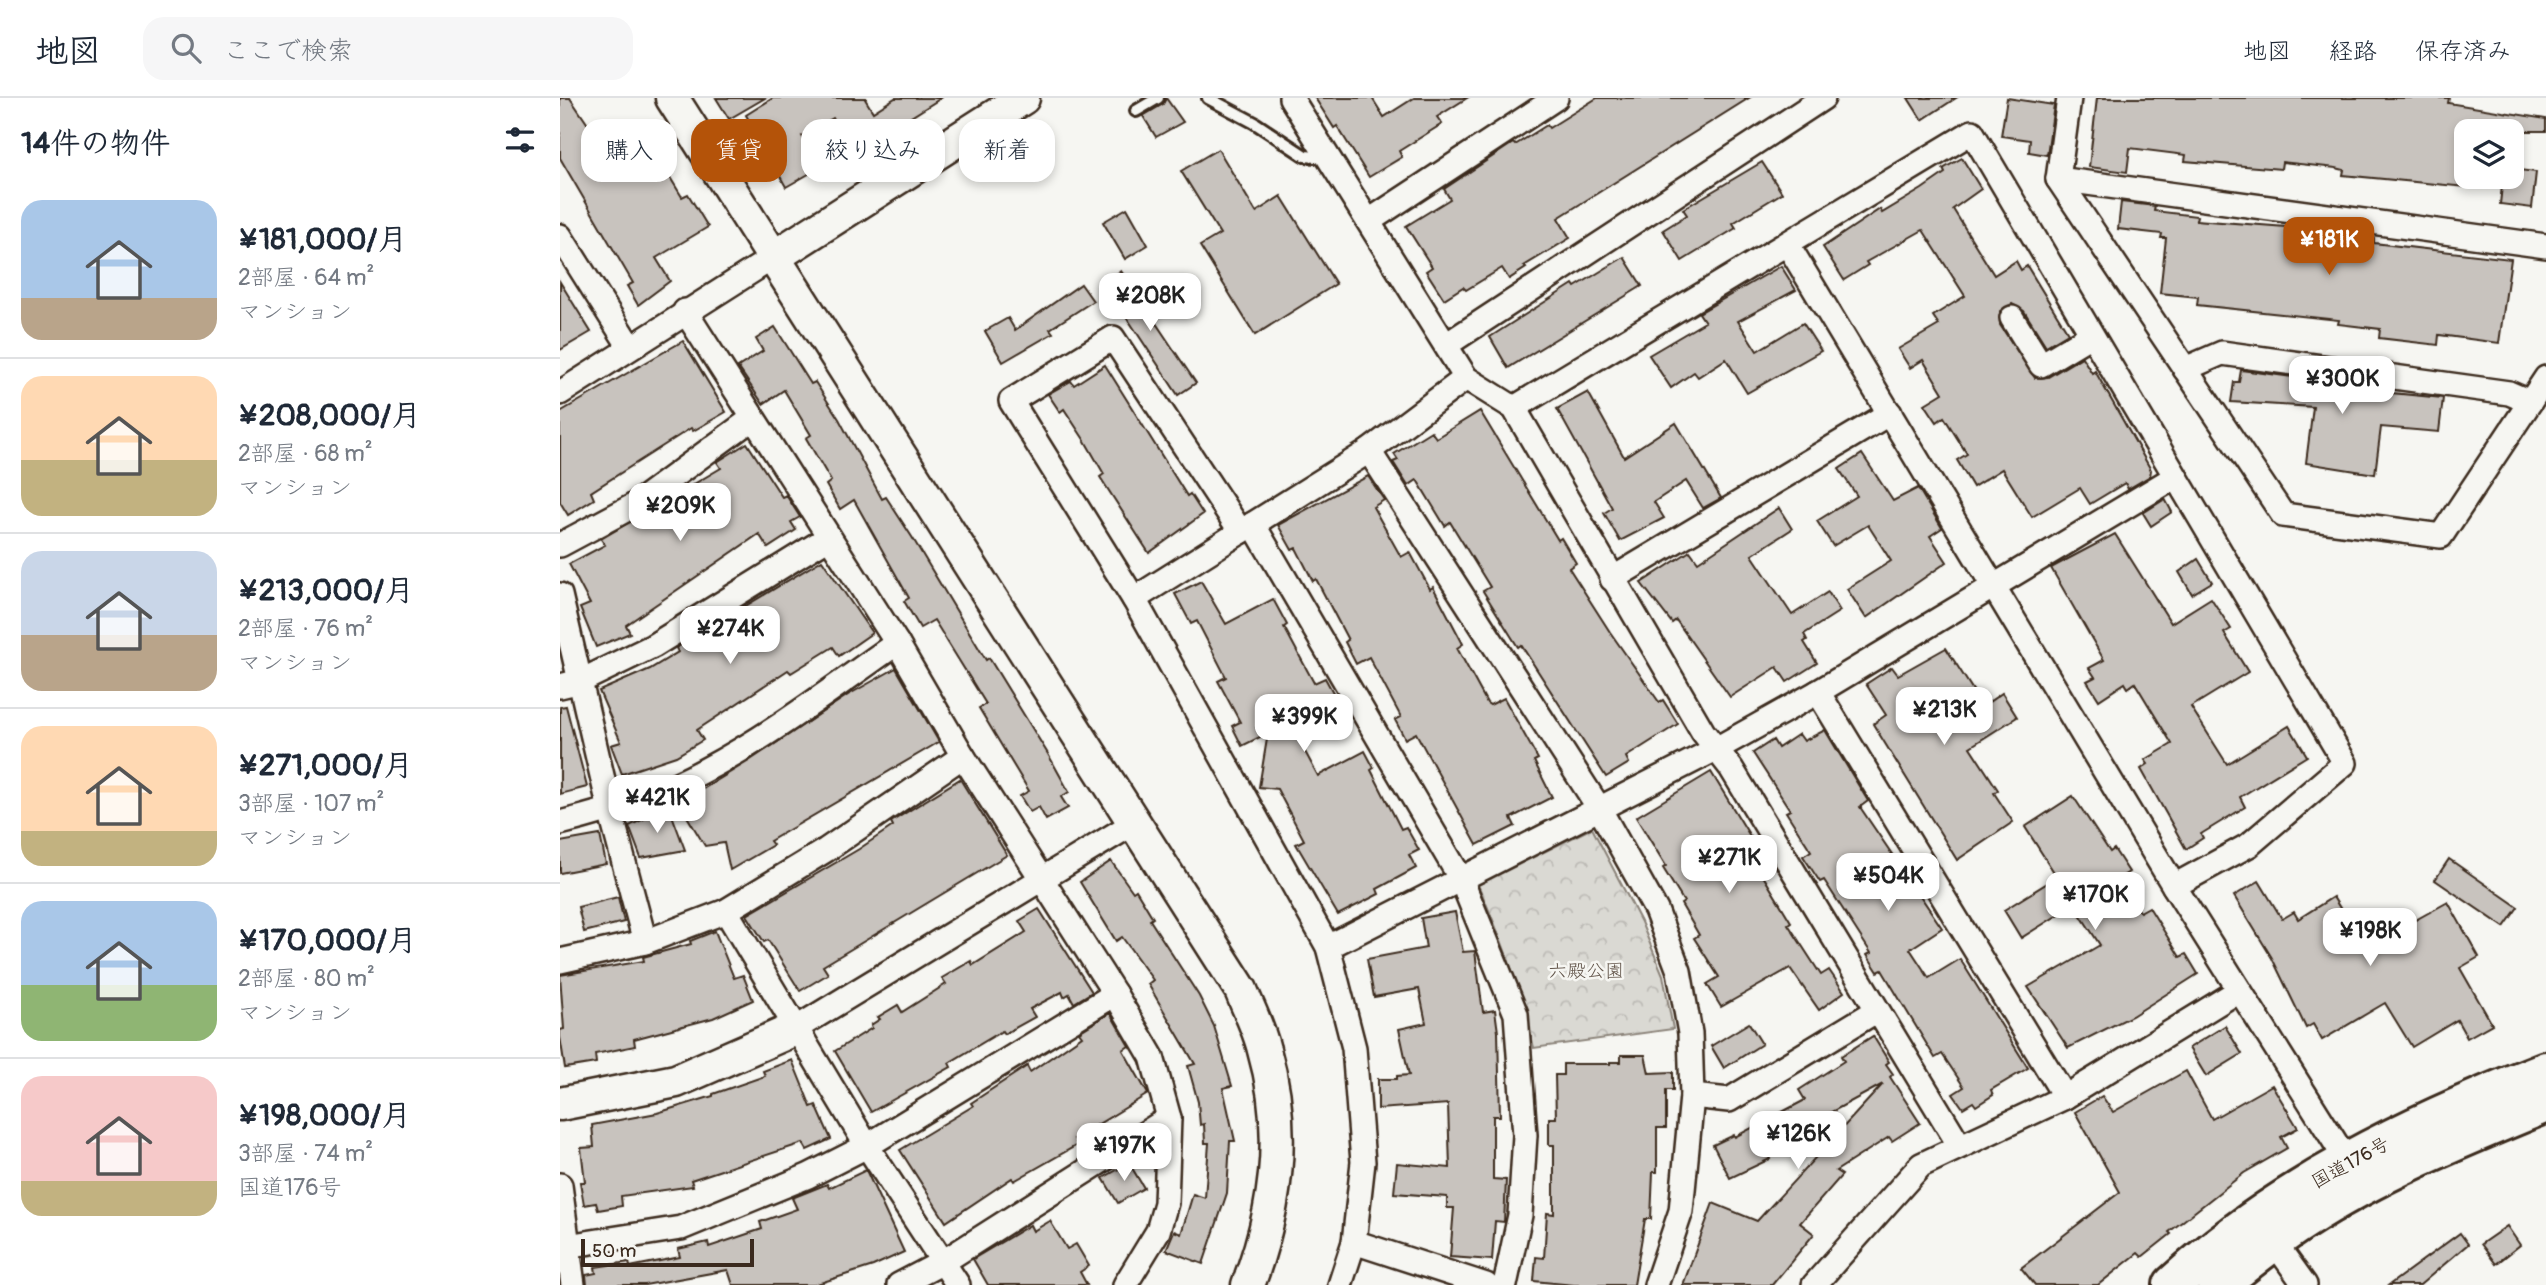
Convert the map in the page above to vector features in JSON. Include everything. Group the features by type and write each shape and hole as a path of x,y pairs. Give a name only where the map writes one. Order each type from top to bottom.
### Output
{"highway":[{"name":"国道176号","path":"2173,1285 2279,1203 2347,1161 2477,1098 2546,1071"},
{"name":"国道176号","path":"2217,1285 2302,1221 2362,1186 2445,1145 2546,1103"}],"street":[{"path":"672,98 1241,990 1264,1049 1278,1115 1274,1196 1261,1250 1248,1285"},
{"path":"560,393 1023,98"},
{"path":"1291,98 1466,378 1514,408 1612,579 1716,749 1731,768 1960,1146"},
{"path":"1369,221 1556,98"},
{"path":"1447,345 1823,98"},
{"path":"2069,98 2058,179 2283,516 2441,536 2546,378"},
{"path":"1514,408 1972,132 2345,763 2249,845 2174,886"},
{"path":"2058,179 2546,246"},
{"path":"560,236 630,347"},
{"path":"1788,245 2174,886 2347,1161"},
{"path":"685,312 897,643 963,756 1115,994 1152,1057 1169,1118 1166,1203 1158,1231 1125,1285"},
{"path":"2012,318 2041,365 2091,335"},
{"path":"1340,1285 1354,1242 1363,1161 1354,1048 1328,947 1134,599 1011,401 1112,338 1247,528 1461,879 1516,1014 1525,1135 1520,1215 1506,1285"},
{"path":"2185,369 2222,353 2509,393 2530,402"},
{"path":"1134,599 1369,451 1466,378"},
{"path":"1612,579 1890,413"},
{"path":"560,545 634,506 754,418"},
{"path":"1369,451 1599,808 1656,910 1679,971 1690,1033 1692,1096 1681,1211 1656,1285"},
{"path":"1328,947 1716,749 1996,587 2175,477"},
{"path":"571,684 653,646 829,537"},
{"path":"560,595 571,684 610,810 645,942"},
{"path":"560,823 610,810 704,771 775,728 897,643"},
{"path":"1818,692 2066,1097"},
{"path":"560,961 645,942 726,911 826,850 963,756"},
{"path":"560,1104 676,1081 795,1029 1041,877 1134,823"},
{"path":"726,911 867,1146 958,1285"},
{"path":"1814,1285 1921,1165 2066,1097 2238,990"},
{"path":"564,1247 681,1228 808,1176 867,1146 1115,994"},
{"path":"1692,1096 1729,1100 1876,1011"},
{"path":"898,1285 943,1262 1169,1118"},
{"path":"560,1185 564,1247 573,1285"},
{"path":"1354,1242 1486,1285"},
{"path":"2274,1242 2305,1285"}],"lane":[{"path":"1136,111 1158,98"},
{"path":"1208,98 1255,123 1305,156 1329,158"}],"green space":[{"name":"六殿公園","path":"1592,828 1641,922 1663,975 1673,1029 1534,1048 1510,965 1478,885"}],"building":[{"path":"560,98 570,98 584,119 581,119 581,182 673,182 682,197 688,194 708,227 656,258 670,281 638,305 627,286 633,283 560,158"},
{"path":"716,98 765,98 729,119"},
{"path":"773,98 867,98 865,99 873,112 895,98 941,98 908,119 801,119 801,178 786,187 783,182 787,182 787,119 748,119 746,115"},
{"path":"1166,98 1183,122 1156,137 1143,116 1163,104"},
{"path":"1315,98 1372,98 1384,117 1414,98 1467,98 1437,117 1442,124 1399,151 1402,157 1369,177 1337,126 1334,128"},
{"path":"1597,98 1749,98 1558,218 1570,238 1524,266 1526,268 1509,279 1502,268 1466,290 1463,287 1444,299 1426,271 1432,267 1406,226 1450,199 1444,189 1513,143 1515,145 1547,125 1549,128"},
{"path":"1908,98 1956,98 1922,120"},
{"path":"2007,98 2054,105 2047,155 2029,152 2030,140 2001,136"},
{"path":"2097,98 2449,98 2448,103 2546,119 2546,131 2524,131 2524,119 2454,119 2454,186 2343,175 2344,170 2336,168 2282,162 2281,169 2185,161 2186,155 2130,148 2127,172 2089,167"},
{"path":"1218,149 1256,212 1281,196 1336,284 1255,335 1200,246 1220,234 1181,171"},
{"path":"1962,158 1981,189 1953,209 1994,275 2016,261 2021,270 2027,266 2068,333 2046,346 2024,311 2012,304 2000,311 2000,325 2035,378 2048,377 2082,357 2092,373 2095,371 2151,470 2150,476 2128,489 2125,483 2090,504 2080,488 2032,517 2002,469 1973,487 1957,460 1967,454 1944,417 1937,422 1925,404 1943,393 1923,360 1910,368 1898,349 1939,325 1933,316 1965,296 1923,230 1866,262 1868,265 1844,280 1823,247 1880,209 1882,213 1922,189 1945,173 1943,169"},
{"path":"1762,162 1782,193 1733,223 1736,228 1682,261 1663,230 1687,215 1683,209"},
{"path":"2524,171 2536,172 2532,208 2500,204 2502,189 2524,189"},
{"path":"2121,202 2155,206 2154,211 2197,216 2196,220 2300,228 2374,238 2374,243 2511,259 2499,343 2439,335 2438,345 2379,338 2380,329 2338,324 2339,320 2197,305 2198,297 2160,293 2166,238 2161,238 2162,234 2118,229"},
{"path":"1127,208 1148,245 1125,259 1103,222"},
{"path":"1624,257 1642,286 1508,368 1490,337 1573,284 1575,287"},
{"path":"1781,266 1796,290 1738,321 1757,351 1803,323 1821,351 1747,393 1726,359 1698,377 1694,372 1671,388 1649,355 1705,322 1699,313"},
{"path":"1121,271 1196,383 1178,395 1104,283"},
{"path":"560,282 591,332 560,350"},
{"path":"1081,284 1093,301 1050,329 1053,333 1003,362 985,331 1008,318 1015,330"},
{"path":"775,327 811,384 815,382 839,419 882,499 886,497 986,660 989,658 1048,754 1069,792 1061,797 1068,808 1046,820 1039,807 1030,812 1020,796 1029,791 979,708 986,704 934,620 920,628 904,601 909,598 854,500 840,509 826,485 831,481 806,438 811,435 784,390 763,404 738,367 763,351 756,339"},
{"path":"683,341 726,412 693,431 691,428 591,492 594,499 568,515 560,502 560,412"},
{"path":"1105,365 1187,496 1190,494 1203,514 1149,553 1100,477 1104,474 1085,441 1064,409 1060,412 1048,394 1071,381 1074,385"},
{"path":"2241,370 2329,382 2329,387 2443,398 2439,432 2381,427 2375,474 2306,463 2313,407 2231,402 2234,382 2239,382"},
{"path":"1588,392 1624,457 1676,423 1721,498 1703,508 1686,481 1654,502 1664,518 1620,541 1604,513 1612,508 1557,409"},
{"path":"1480,411 1558,540 1561,538 1576,563 1569,568 1610,632 1659,702 1663,700 1678,724 1626,757 1629,763 1606,777 1483,591 1490,587 1450,522 1445,526 1417,480 1408,486 1393,462 1398,460 1394,454 1431,431 1436,438"},
{"path":"747,443 782,497 786,495 800,517 791,522 796,530 768,548 759,534 626,625 630,633 596,647 580,608 590,604 569,564 605,545 601,539 721,468 717,462"},
{"path":"1862,454 1893,501 1918,488 1942,528 1930,536 1947,562 1866,618 1847,589 1891,561 1868,525 1833,546 1817,521 1857,496 1839,469"},
{"path":"1368,476 1384,500 1373,507 1401,557 1410,552 1430,589 1433,587 1463,644 1457,648 1487,703 1490,705 1504,698 1538,759 1534,761 1552,797 1511,818 1515,826 1477,845 1416,733 1405,739 1395,720 1401,717 1369,657 1356,664 1345,642 1348,640 1316,579 1313,581 1296,548 1292,550 1278,525"},
{"path":"2165,499 2172,512 2151,526 2143,513"},
{"path":"1779,508 1792,529 1752,555 1792,615 1828,592 1840,611 1804,634 1807,640 1804,642 1817,663 1787,682 1777,667 1730,697 1676,620 1672,623 1641,583 1690,551 1698,562"},
{"path":"2115,534 2171,623 2211,598 2231,629 2224,633 2248,672 2191,707 2227,764 2289,726 2307,756 2240,797 2245,807 2201,834 2203,838 2186,849 2141,769 2148,764 2145,760 2172,744 2135,683 2128,688 2125,683 2099,700 2087,681 2095,677 2089,668 2104,660 2051,568"},
{"path":"2198,559 2212,582 2192,594 2179,572"},
{"path":"822,560 872,633 839,656 833,647 791,673 788,670 697,730 703,740 676,756 622,774 611,745 621,742 599,691 650,669 678,652 676,648"},
{"path":"1201,581 1226,624 1273,599 1287,625 1284,627 1314,683 1325,678 1341,707 1294,731 1318,776 1365,751 1374,768 1371,770 1401,829 1406,827 1419,850 1409,855 1416,868 1377,889 1379,894 1338,915 1296,844 1304,840 1277,789 1259,787 1268,733 1242,746 1232,726 1240,722 1218,681 1226,677 1197,621 1191,624 1175,594"},
{"path":"1946,648 1983,706 2002,693 2017,717 1970,747 1998,790 1994,793 2013,822 1957,860 1873,724 1886,715 1866,684 1892,667 1898,675"},
{"path":"896,668 939,742 770,841 773,845 730,870 724,843 705,846 677,800 701,790 848,695"},
{"path":"566,706 587,787 560,794 560,707"},
{"path":"1825,730 1868,801 1860,807 1942,928 1910,949 1929,978 1960,959 2028,1068 1991,1090 1993,1095 1976,1106 1973,1102 1963,1108 1953,1094 1964,1087 1942,1054 1935,1058 1882,970 1878,972 1867,955 1871,953 1824,880 1820,882 1803,856 1811,851 1786,812 1790,810 1753,753 1773,740 1778,748 1799,734 1804,741"},
{"path":"1711,772 1753,841 1745,846 1791,922 1788,924 1821,975 1829,970 1844,992 1819,1010 1790,968 1721,1007 1707,984 1719,977 1694,938 1699,935 1681,904 1684,902 1636,817"},
{"path":"960,779 1007,855 823,966 828,974 800,991 768,940 764,942 747,915 859,849 893,826 891,822"},
{"path":"2073,796 2110,852 2114,849 2129,872 2118,879 2140,912 2149,907 2180,957 2186,954 2198,974 2132,1016 2068,1048 2028,987 2100,945 2074,905 2021,938 2004,910 2057,877 2025,827"},
{"path":"669,807 685,850 641,858 629,826"},
{"path":"600,835 606,864 560,873 560,842"},
{"path":"2449,859 2518,907 2504,927 2435,880"},
{"path":"1111,861 1133,892 1136,890 1153,918 1150,920 1199,996 1214,1026 1232,1086 1223,1088 1235,1141 1230,1141 1227,1193 1203,1264 1166,1250 1174,1231 1181,1234 1193,1194 1205,1198 1209,1143 1205,1143 1204,1124 1200,1125 1198,1102 1188,1066 1195,1064 1148,984 1153,980 1122,937 1116,941 1080,882"},
{"path":"2259,881 2282,919 2294,912 2298,919 2333,897 2365,948 2448,902 2479,957 2460,968 2492,1024 2467,1038 2457,1020 2412,1047 2385,1003 2322,1040 2313,1024 2306,1028 2272,958 2234,896"},
{"path":"618,897 624,922 584,932 578,907"},
{"path":"1039,909 1092,992 1074,1003 1069,994 1064,997 1062,992 1030,1009 1035,1017 1004,1034 1002,1031 949,1063 951,1067 871,1112 835,1051 872,1028 871,1025 880,1019 878,1017 898,1005 902,1012 946,984 942,978 971,961 973,965 1026,932 1019,921"},
{"path":"1455,912 1463,952 1475,951 1483,1012 1495,1010 1498,1032 1500,1116 1493,1116 1493,1179 1506,1180 1504,1222 1495,1221 1492,1260 1450,1257 1454,1208 1447,1208 1447,1197 1394,1193 1397,1163 1450,1168 1448,1104 1378,1109 1378,1079 1397,1079 1397,1076 1409,1075 1399,1029 1426,1023 1419,989 1374,997 1367,959 1426,948 1421,918"},
{"path":"715,931 734,978 743,975 753,1000 713,1018 634,1039 635,1046 595,1054 596,1063 565,1068 560,1037 560,1030 564,1029 560,975 644,961 643,957 691,944 690,941"},
{"path":"1110,1013 1129,1046 1123,1050 1148,1094 1074,1139 1077,1145 1014,1181 1012,1178 946,1222 900,1150 973,1106 971,1103 1027,1066 1030,1072 1082,1036 1079,1032"},
{"path":"1749,1023 1762,1044 1724,1068 1711,1046"},
{"path":"2225,1026 2242,1054 2206,1076 2189,1048"},
{"path":"1873,1036 1889,1062 1886,1064 1893,1074 1890,1077 1920,1123 1892,1141 1889,1137 1836,1171 1842,1175 1800,1223 1814,1234 1772,1285 1683,1285 1713,1203 1757,1221 1883,1084 1765,1148 1770,1159 1730,1178 1713,1145 1734,1135 1735,1137 1805,1100 1799,1090 1844,1061 1841,1056"},
{"path":"1621,1055 1645,1055 1649,1073 1673,1072 1673,1090 1666,1090 1666,1128 1657,1128 1657,1172 1653,1172 1651,1219 1645,1219 1634,1285 1574,1285 1534,1281 1536,1257 1544,1258 1547,1213 1554,1214 1554,1145 1549,1145 1549,1118 1556,1118 1555,1075 1563,1075 1563,1064 1610,1064 1621,1062"},
{"path":"792,1060 811,1107 816,1105 831,1139 807,1150 803,1143 691,1180 693,1186 621,1196 622,1206 598,1210 596,1203 584,1205 580,1182 585,1182 581,1148 594,1147 592,1125 657,1113 713,1096 765,1076 763,1071"},
{"path":"2186,1071 2212,1119 2272,1085 2298,1128 2281,1137 2287,1148 2244,1173 2169,1232 2171,1234 2142,1257 2138,1253 2098,1285 2035,1285 2021,1268 2120,1192 2075,1112 2102,1096 2113,1112"},
{"path":"1129,1163 1144,1188 1118,1203 1103,1178"},
{"path":"866,1170 904,1252 873,1266 814,1285 733,1285 728,1270 645,1285 587,1285 586,1275 596,1273 595,1267 629,1262 630,1267 680,1257 678,1249 708,1242 709,1247 762,1229 760,1222 797,1209 792,1198 827,1184 829,1188"},
{"path":"1050,1221 1067,1249 1076,1244 1089,1266 1080,1272 1087,1285 988,1285 973,1259 1030,1225 1033,1231"},
{"path":"2507,1226 2520,1245 2496,1264 2481,1244"},
{"path":"2460,1233 2468,1244 2420,1285 2389,1285"}]}
